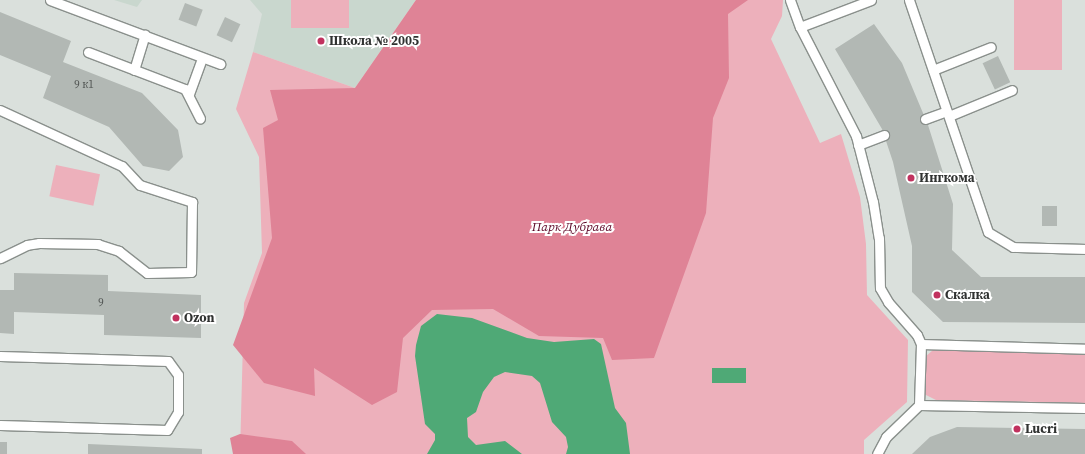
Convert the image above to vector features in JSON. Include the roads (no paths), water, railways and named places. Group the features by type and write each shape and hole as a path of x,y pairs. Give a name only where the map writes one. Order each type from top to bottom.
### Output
{"lane":[{"path":"50,0 220,64"},
{"path":"790,0 800,27 858,145 876,224 880,288 888,302 917,335 921,344 919,406"},
{"path":"800,27 871,0"},
{"path":"909,0 988,232 1013,247 1085,249"},
{"path":"134,70 145,35"},
{"path":"933,70 991,47"},
{"path":"88,52 185,89 189,94 200,118"},
{"path":"189,94 202,58"},
{"path":"925,119 948,114 1012,90"},
{"path":"0,110 122,166 140,185 179,196 192,202 191,272 147,273 118,251 98,244 39,243 27,245 0,258"},
{"path":"858,145 884,135"},
{"path":"921,344 1085,349"},
{"path":"0,356 168,361 178,375 178,412 168,430 0,425"},
{"path":"877,454 886,437 919,406 1085,408"}],"place":[{"name":"Школа № 2005","path":"321,41"},
{"name":"Ингкома","path":"911,178"},
{"name":"Скалка","path":"937,295"},
{"name":"Ozon","path":"176,318"},
{"name":"Lucri","path":"1017,429"}],"park label":[{"name":"Парк Дубрава","path":"572,227"}]}
